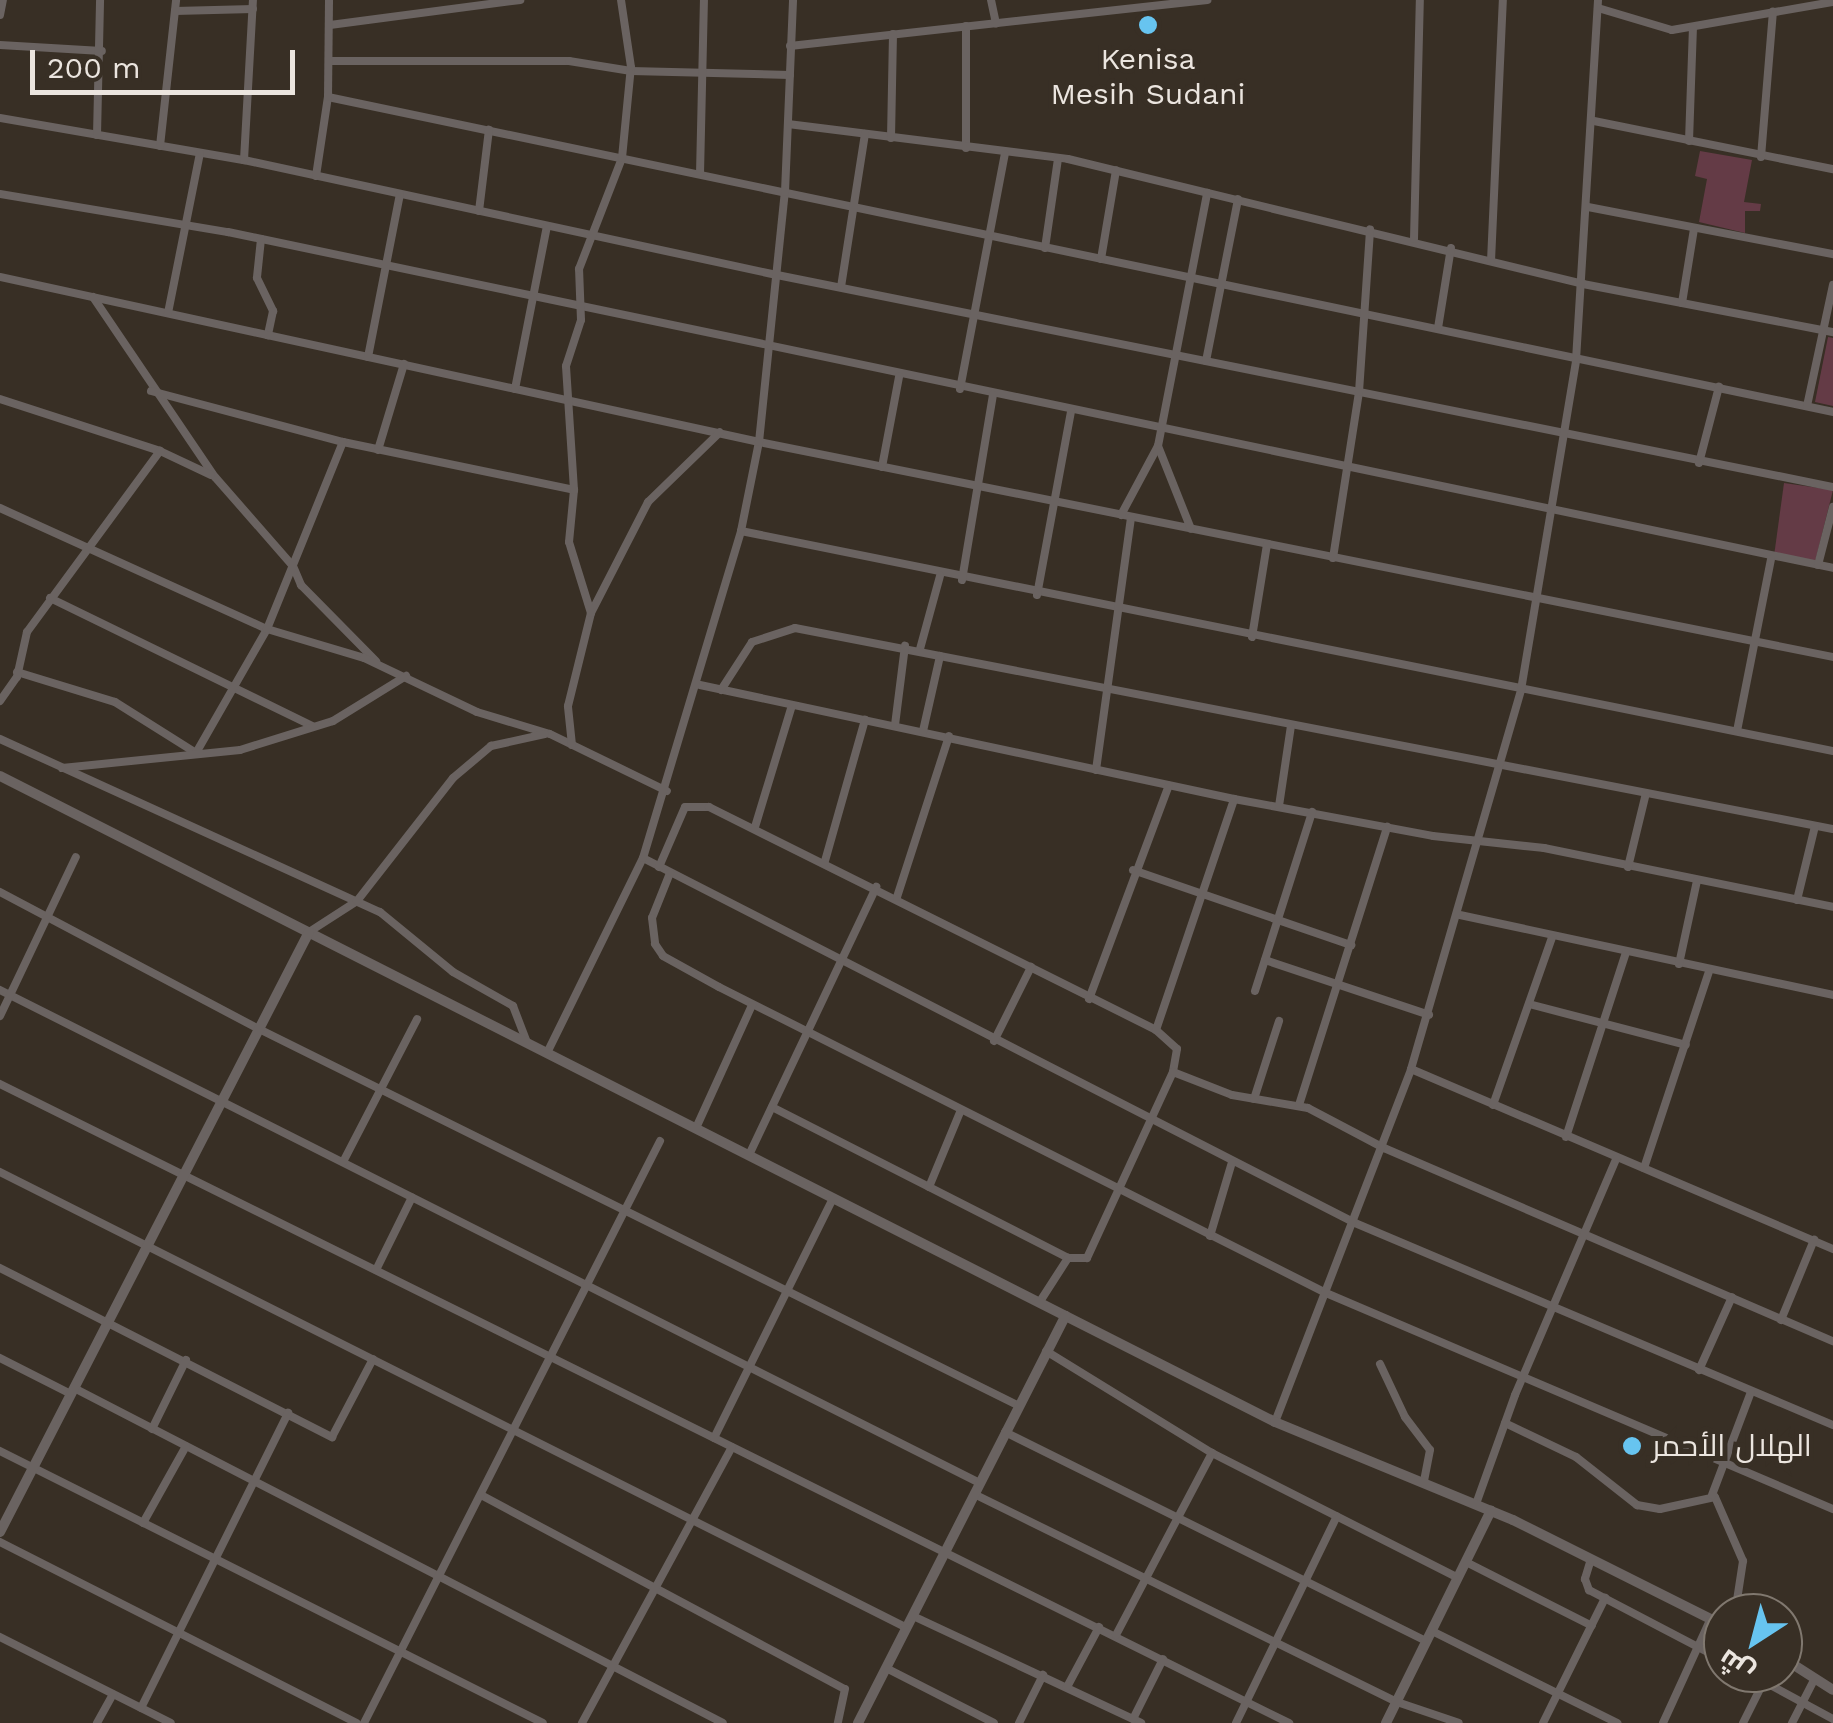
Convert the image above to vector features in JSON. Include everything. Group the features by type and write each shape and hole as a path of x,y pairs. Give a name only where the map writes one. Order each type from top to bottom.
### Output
{"street":[{"path":"0,15 3,0"},
{"path":"97,135 102,51 100,0"},
{"path":"160,146 176,0"},
{"path":"316,176 328,97 329,0"},
{"path":"330,25 520,0"},
{"path":"591,613 569,542 574,490 566,366 580,308 579,268 622,158 631,71 621,0"},
{"path":"700,174 704,0"},
{"path":"547,1053 643,858 700,685 741,531 759,442 785,192 792,0"},
{"path":"992,0 996,23"},
{"path":"790,46 1208,0"},
{"path":"1414,239 1420,0"},
{"path":"1492,260 1503,0"},
{"path":"1275,1422 1412,1069 1460,915 1521,690 1554,514 1576,360 1584,284 1598,4 1652,28 1693,27 1833,2"},
{"path":"175,11 253,4 244,160"},
{"path":"1761,156 1774,11"},
{"path":"966,26 966,148"},
{"path":"1690,141 1693,27"},
{"path":"891,138 892,34"},
{"path":"0,46 102,51"},
{"path":"329,61 570,61 631,71 790,75"},
{"path":"328,97 1833,412"},
{"path":"0,118 244,160 776,275 1833,486"},
{"path":"1594,121 1833,170"},
{"path":"788,124 1116,170 1451,248 1584,284 1829,332"},
{"path":"479,211 489,130"},
{"path":"841,286 865,134"},
{"path":"168,313 200,153"},
{"path":"960,389 1005,154"},
{"path":"1045,248 1058,159"},
{"path":"1101,259 1116,170"},
{"path":"1096,770 1126,516 1158,446 1207,193"},
{"path":"0,194 260,239 899,377 1345,466 1554,514 1833,568"},
{"path":"368,356 400,194"},
{"path":"1206,361 1238,198"},
{"path":"1588,207 1833,254"},
{"path":"514,388 546,226"},
{"path":"1332,558 1359,392 1368,314 1370,229"},
{"path":"1682,302 1694,229"},
{"path":"260,239 257,278 273,311 268,335"},
{"path":"1438,328 1451,248"},
{"path":"0,276 759,442 1833,657"},
{"path":"1807,406 1829,332 1833,284"},
{"path":"94,297 152,392 214,476 293,566 301,586 349,627 378,664"},
{"path":"378,450 404,364"},
{"path":"882,467 899,377"},
{"path":"1699,462 1719,388"},
{"path":"152,392 378,450 574,490"},
{"path":"962,580 993,396"},
{"path":"0,399 160,451 214,476"},
{"path":"1037,595 1070,410"},
{"path":"572,745 568,706 591,613 648,502 720,432"},
{"path":"196,752 267,628 344,442"},
{"path":"1158,446 1190,529"},
{"path":"0,702 18,672 28,632 160,451"},
{"path":"1818,566 1833,507"},
{"path":"0,508 267,628 378,664 477,712 550,734 667,791"},
{"path":"741,531 940,576 1833,751"},
{"path":"1252,637 1267,544"},
{"path":"1737,731 1758,643 1771,559"},
{"path":"920,649 940,576"},
{"path":"50,598 314,726"},
{"path":"721,690 752,642 782,630 905,646 1106,691 1833,829"},
{"path":"895,725 905,646"},
{"path":"923,731 940,656"},
{"path":"18,672 115,702 196,752"},
{"path":"62,768 240,750 314,726 406,676"},
{"path":"700,685 1234,799 1386,827 1481,839 1833,907"},
{"path":"755,827 792,705"},
{"path":"825,862 865,720"},
{"path":"1280,806 1291,726"},
{"path":"0,1532 309,932 357,901 453,778 491,746 550,734"},
{"path":"897,897 949,736"},
{"path":"0,739 357,901 419,940 453,972 513,1006 528,1043"},
{"path":"0,776 1275,1422 1476,1504 1703,1614"},
{"path":"1089,999 1133,870 1169,786"},
{"path":"1628,867 1646,792"},
{"path":"1156,1030 1234,799"},
{"path":"658,867 688,805 755,827 1156,1030 1178,1049 1173,1072 1115,1190 1088,1258 1068,1258 772,1107"},
{"path":"1255,991 1312,812"},
{"path":"1797,900 1815,826"},
{"path":"1299,1105 1341,987 1386,827"},
{"path":"0,1016 76,858"},
{"path":"643,858 838,962 1354,1222 1833,1425"},
{"path":"1133,870 1351,945"},
{"path":"670,873 652,918 658,951 752,1006 804,1034 844,1046 960,1112 1326,1293 1833,1509"},
{"path":"1679,964 1697,881"},
{"path":"748,1155 876,887"},
{"path":"0,892 259,1029 1019,1406"},
{"path":"1460,915 1833,995"},
{"path":"1492,1105 1552,937"},
{"path":"1566,1137 1626,952"},
{"path":"1265,960 1429,1015"},
{"path":"994,1041 1031,968"},
{"path":"1644,1168 1709,971"},
{"path":"0,990 749,1367 1397,1702 1459,1723"},
{"path":"1528,1004 1686,1045"},
{"path":"696,1128 752,1006"},
{"path":"343,1162 416,1018"},
{"path":"1254,1099 1279,1022"},
{"path":"1412,1069 1833,1249"},
{"path":"1173,1072 1254,1099 1299,1105 1384,1148 1833,1341"},
{"path":"0,1084 1289,1723"},
{"path":"929,1187 960,1112"},
{"path":"0,1542 360,1723 400,1652 660,1140"},
{"path":"1476,1504 1523,1375 1557,1306 1616,1159"},
{"path":"1210,1236 1232,1162"},
{"path":"0,1172 906,1628"},
{"path":"376,1270 412,1197"},
{"path":"714,1438 833,1198"},
{"path":"1782,1320 1814,1240"},
{"path":"1040,1303 1068,1258"},
{"path":"0,1268 332,1436 372,1359"},
{"path":"1699,1370 1732,1297"},
{"path":"858,1723 1064,1316"},
{"path":"1046,1351 1212,1453 1458,1578"},
{"path":"0,1358 186,1446 723,1723"},
{"path":"152,1429 186,1360"},
{"path":"1380,1364 1405,1418 1430,1450 1424,1482"},
{"path":"1738,1593 1743,1561 1712,1495 1720,1460 1750,1392"},
{"path":"141,1708 288,1414"},
{"path":"1505,1423 1565,1451 1637,1505 1668,1508 1712,1495"},
{"path":"1005,1432 1308,1581 1617,1723"},
{"path":"144,1523 186,1446"},
{"path":"582,1723 732,1447"},
{"path":"0,1451 543,1723"},
{"path":"1116,1635 1212,1453"},
{"path":"480,1496 845,1689 838,1723"},
{"path":"1386,1723 1491,1511"},
{"path":"1236,1723 1337,1516"},
{"path":"1591,1559 1585,1585 1703,1650"},
{"path":"1466,1562 1592,1626"},
{"path":"1543,1723 1605,1598"},
{"path":"912,1616 1137,1721 1163,1659"},
{"path":"1067,1687 1099,1627"},
{"path":"1663,1723 1703,1635"},
{"path":"0,1637 172,1723"},
{"path":"886,1668 972,1719 994,1723"},
{"path":"1803,1672 1833,1690"},
{"path":"1020,1723 1042,1675"},
{"path":"1792,1723 1814,1680"},
{"path":"1743,1723 1758,1693"},
{"path":"1786,1693 1833,1719"},
{"path":"97,1723 112,1694"}],"shaded area":[{"path":"1700,151 1752,160 1744,202 1761,204 1760,211 1745,211 1745,233 1699,222 1707,179 1695,176"},
{"path":"1828,337 1833,338 1833,406 1815,402"},
{"path":"1784,483 1833,490 1815,562 1774,556"}],"place":[{"name":"Kenisa Mesih Sudani","path":"1148,25"},
{"name":"الهلال الأحمر","path":"1632,1446"}]}
